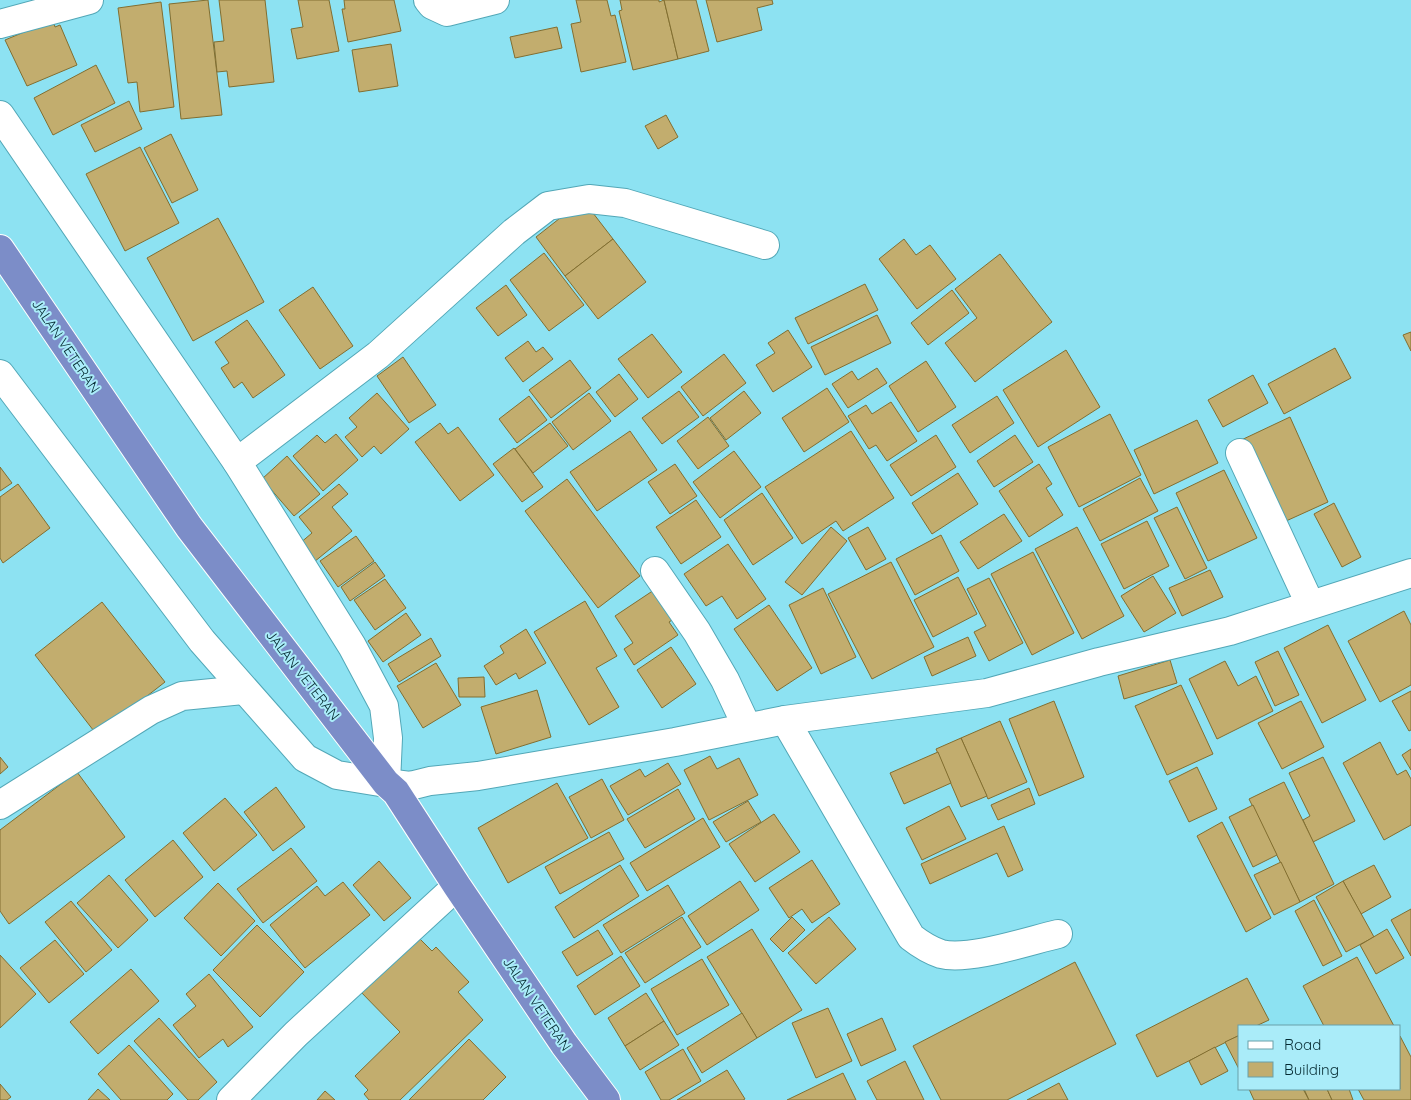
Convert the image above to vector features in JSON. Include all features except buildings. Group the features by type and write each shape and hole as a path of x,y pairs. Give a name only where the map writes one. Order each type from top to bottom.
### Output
{"highway":[{"name":"JALAN VETERAN","path":"0,249 189,527 386,783 396,792 564,1044 597,1097"}],"street":[{"path":"0,24 89,0"},
{"path":"428,0 432,5 447,12 495,0"},
{"path":"0,115 237,462 352,646 384,706 388,738 386,783"},
{"path":"237,462 378,356 514,232 548,206 589,199 625,202 765,245"},
{"path":"0,374 202,641 305,758 337,775 386,783 410,786 430,781 478,776 675,742 786,720 987,693 1099,662 1230,631 1411,573"},
{"path":"1240,453 1310,604"},
{"path":"655,571 697,632 747,727"},
{"path":"0,805 152,710 182,696 244,690"},
{"path":"786,720 910,937 928,949 942,954 968,956 1058,934"},
{"path":"231,1100 296,1034 457,886"}]}
